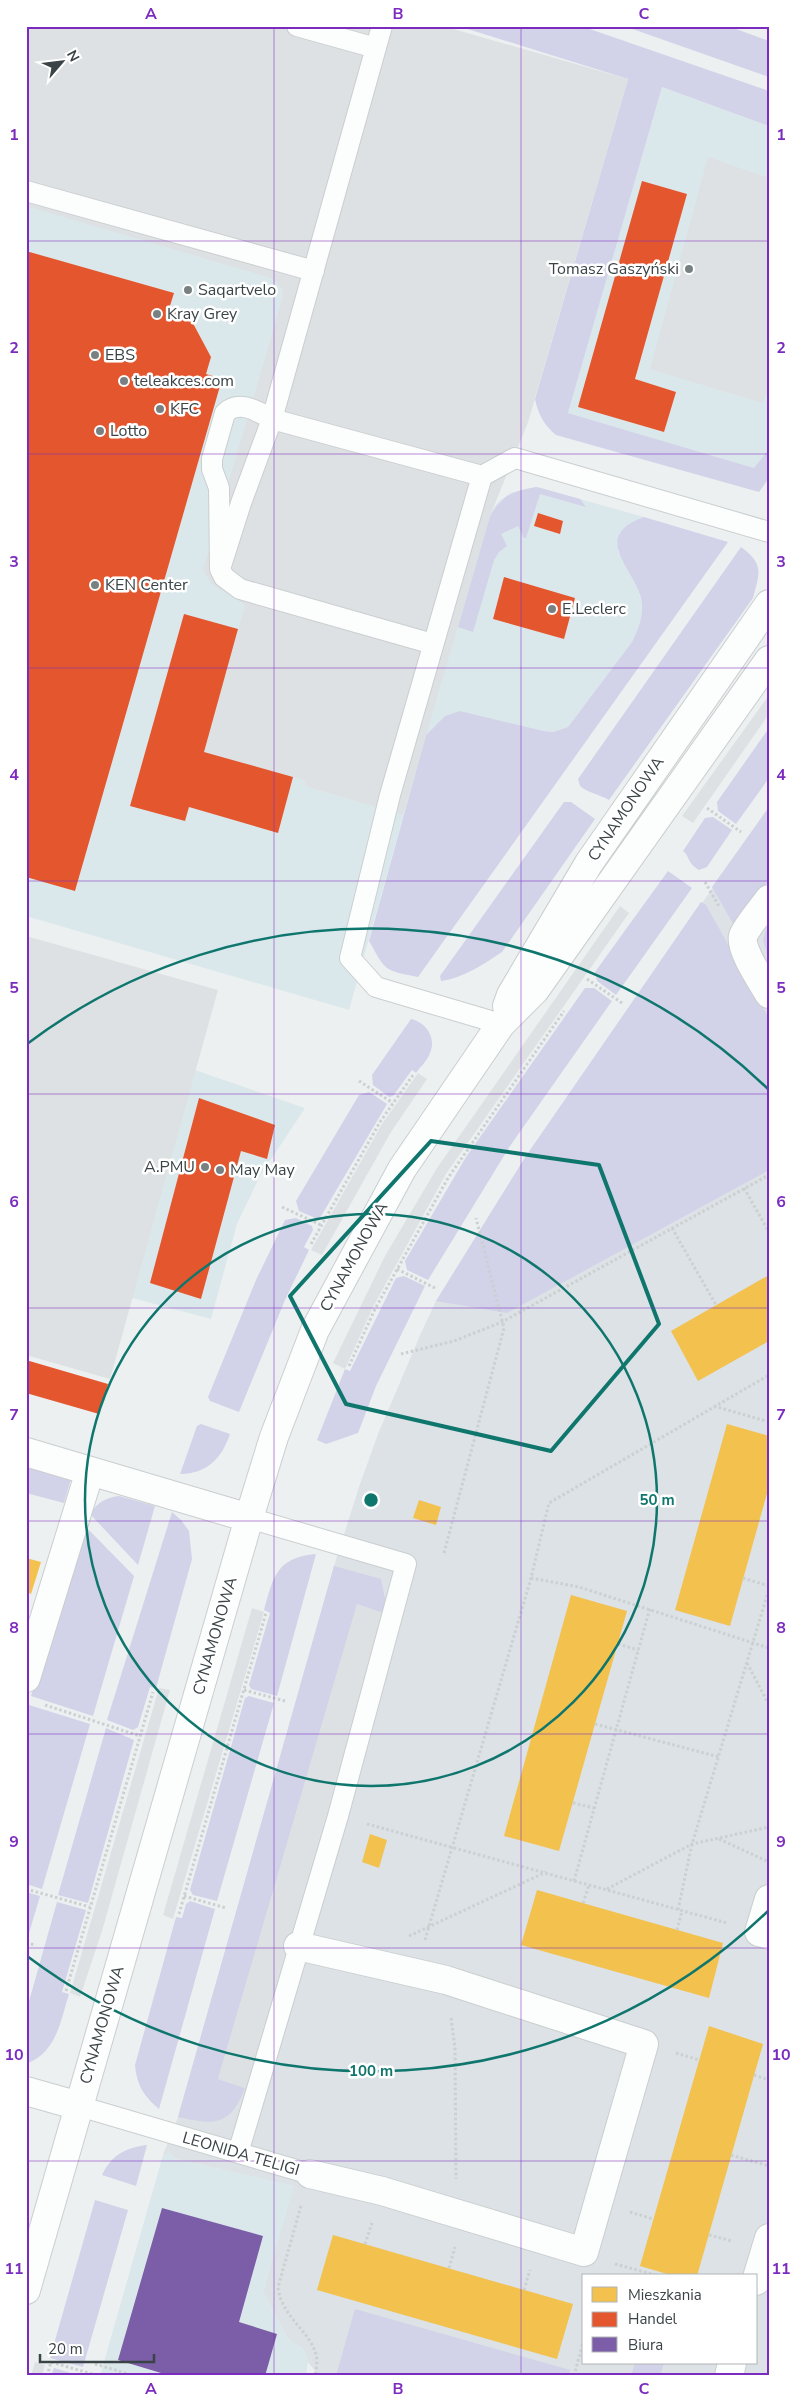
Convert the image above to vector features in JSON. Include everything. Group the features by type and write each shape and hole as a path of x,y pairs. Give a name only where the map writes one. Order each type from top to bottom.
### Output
{"street":[{"name":"CYNAMONOWA","path":"501,1024 511,995 589,863 769,604"},
{"name":"CYNAMONOWA","path":"26,2290 249,1518 274,1437 315,1330 402,1169 501,1024 535,990 769,660"},
{"path":"769,899 743,936 744,945 750,960 769,994"},
{"path":"26,1452 249,1518"},
{"path":"31,1690 90,1471"},
{"path":"764,1934 769,1899"},
{"path":"298,1946 363,1959 446,1980 644,2044 584,2252 382,2191 310,2174"},
{"path":"26,2091 79,2106"},
{"path":"758,2274 769,2238"}],"lane":[{"path":"297,26 376,48"},
{"path":"220,569 272,419 382,26"},
{"path":"26,191 314,271"},
{"path":"433,644 240,589 224,577 220,569 219,488 212,469 212,459 225,413 230,409 247,407 272,419 482,476 515,458 769,532"},
{"path":"482,476 390,795 350,958 376,987 501,1024"},
{"path":"238,2153 338,1816 406,1564 249,1518"},
{"name":"LEONIDA TELIGI","path":"79,2106 310,2174"}],"path":[{"path":"702,815 713,800"},
{"path":"707,808 741,832"},
{"path":"582,987 593,971"},
{"path":"587,979 622,1003"},
{"path":"349,1366 397,1269 448,1178 570,1003"},
{"path":"311,1244 392,1103 413,1075"},
{"path":"359,1081 392,1103"},
{"path":"401,1354 454,1341 502,1322 769,1175"},
{"path":"744,1188 769,1232"},
{"path":"282,1207 321,1225"},
{"path":"444,1552 504,1328 476,1218"},
{"path":"672,1228 716,1305"},
{"path":"397,1269 435,1288"},
{"path":"416,1972 451,1846 531,1578 549,1503 769,1375"},
{"path":"714,1406 769,1422"},
{"path":"531,1578 580,1587 650,1608 769,1648"},
{"path":"677,1930 692,1844 769,1588 743,1578"},
{"path":"574,1881 650,1608"},
{"path":"179,1914 266,1614"},
{"path":"618,1644 638,1650"},
{"path":"747,1663 769,1705"},
{"path":"31,1690 140,1736"},
{"path":"244,1690 284,1701"},
{"path":"66,1991 153,1692"},
{"path":"595,1724 719,1757"},
{"path":"573,1803 594,1808"},
{"path":"338,1816 547,1872 764,1934"},
{"path":"606,1890 692,1844 769,1827"},
{"path":"718,1838 769,1862"},
{"path":"363,1959 428,1926 547,1872"},
{"path":"583,1903 589,1885"},
{"path":"26,1889 90,1908"},
{"path":"184,1896 226,1908"},
{"path":"26,1942 36,1946"},
{"path":"446,1980 454,2048 457,2213"},
{"path":"754,2075 769,2080"},
{"path":"731,2155 769,2166"},
{"name":"LEONIDA TELIGI","path":"310,2174 278,2287 280,2298 287,2313 306,2336 317,2358 315,2376"},
{"path":"584,2252 605,2261 652,2274"},
{"path":"574,2376 582,2346"},
{"path":"47,2376 50,2362 92,2374"},
{"path":"95,2364 136,2376"}],"highlighted area":[{"path":"431,1141 599,1165 659,1324 551,1451 346,1404 290,1296"}],"shaded area":[{"path":"26,26 443,26 535,399 528,422 491,512 498,502 510,493 537,487 644,517 626,527 618,551 637,587 642,603 642,616 638,630 632,642 568,727 553,732 544,731 460,711 445,716 426,735 349,1010 26,916"},
{"path":"26,26 443,26 628,79 528,422 490,516 403,815 308,787 304,780 204,752 245,605 211,583 203,570 283,296 282,289 271,278 26,206"},
{"path":"458,26 581,26 769,91 769,126 662,87 568,413 754,468 769,449 769,478 759,492 556,435 545,423 535,399 628,79"},
{"path":"624,26 728,26 769,41 769,77"},
{"name":"Tomasz Gaszyński","path":"662,87 769,126 769,449 754,468 568,413"},
{"path":"708,157 769,178 769,390 762,403 650,369"},
{"path":"537,487 580,499 586,507 540,494 526,538 524,538 518,526 501,534 507,546 499,552 494,560 473,632 458,627 490,516 499,503 509,495 521,490"},
{"path":"644,517 728,542 418,977 398,973 387,968 369,941 426,735 445,716 460,711 544,731 553,732 568,727 632,642 638,628 642,614 642,604 639,592 620,556 618,545 619,535 627,525"},
{"path":"741,547 754,558 757,564 758,575 753,598 609,800 584,789 580,786 578,779"},
{"path":"769,695 769,714 693,823 682,816"},
{"path":"769,728 769,778 736,824 718,811 717,802"},
{"path":"564,802 571,802 595,819 502,952 465,974 441,981 440,976"},
{"path":"769,807 769,2376 319,2376 308,2362 303,2349 288,2339 263,2292 293,2186 176,2159 170,2153 163,2155 178,2117 334,1566 359,1487 378,1434 436,1301 526,1156"},
{"path":"769,807 769,879 735,927 712,887"},
{"path":"713,817 732,830 707,867 699,870 690,862 683,851 705,818"},
{"path":"668,871 692,888 616,995 597,981 595,972"},
{"path":"701,902 706,905 769,1018 769,1170 507,1313 436,1301 526,1156"},
{"path":"620,906 629,913 446,1174 373,1307 345,1369 333,1363 385,1256 437,1168"},
{"path":"769,920 769,961 763,940"},
{"path":"26,936 218,990 110,1379 26,1355"},
{"path":"585,988 594,988 612,1001 510,1146 428,1280 407,1270 405,1261 466,1157"},
{"path":"411,1019 421,1023 428,1031 431,1036 432,1047 428,1058 416,1073 412,1070 393,1096 389,1097 373,1085 372,1075"},
{"path":"195,1070 305,1108 260,1176 237,1224 211,1319 132,1298"},
{"path":"418,1073 427,1079 391,1132 322,1255 311,1250 382,1124"},
{"path":"369,1092 387,1104 320,1218 315,1218 299,1211 296,1201 359,1095"},
{"path":"296,1218 312,1226 313,1230 304,1247 309,1250 285,1300 239,1412 210,1401 208,1397 256,1280 285,1220"},
{"path":"404,1276 425,1286 376,1386 358,1433 326,1444 317,1440 345,1369 350,1371 396,1278"},
{"path":"201,1424 230,1434 227,1443 218,1457 206,1468 180,1474 197,1426"},
{"path":"26,1467 71,1479 64,1503 26,1493"},
{"path":"119,1496 155,1506 138,1565 90,1514 102,1501"},
{"path":"172,1512 189,1531 192,1559 156,1688 150,1687 138,1727 133,1730 107,1720"},
{"path":"85,1526 134,1576 93,1716 31,1696"},
{"path":"316,1554 277,1696 251,1689 249,1685 270,1613 264,1610 274,1579 285,1564 293,1559"},
{"path":"334,1566 381,1579 385,1599 384,1613 357,1605 218,2079 245,2088 233,2110 219,2120 211,2122 178,2117"},
{"path":"357,1604 384,1613 245,2088 218,2079"},
{"path":"252,1608 264,1612 173,1919 163,1915"},
{"path":"159,1688 170,1690 102,1931 80,1997 70,1993"},
{"path":"249,1696 274,1703 217,1901 193,1895 190,1890 245,1698"},
{"path":"29,1705 90,1724 42,1889 26,1884 26,1715"},
{"path":"106,1728 134,1740 88,1903 58,1895"},
{"path":"26,1892 40,1896 27,1940 26,1939"},
{"path":"190,1901 215,1909 159,2109 142,2090 137,2079 135,2065 176,1917 182,1918 186,1904"},
{"path":"57,1902 86,1910 62,1992 69,1994 60,2025 45,2052 26,2064 26,2012"},
{"path":"147,2145 136,2186 102,2175 110,2162 120,2153"},
{"path":"170,2152 176,2159 294,2186 263,2292 288,2339 303,2349 308,2362 306,2376 100,2376 163,2155"},
{"path":"95,2200 128,2210 83,2367 50,2358"},
{"path":"355,2309 570,2370 568,2376 336,2376"},
{"path":"35,2362 45,2365 42,2376 31,2376"},
{"path":"635,2364 664,2364 660,2376 631,2376"},
{"path":"54,2368 81,2376 51,2376"}],"building: Mieszkania":[{"path":"769,1275 769,1341 698,1381 671,1331"},
{"path":"727,1424 769,1436 769,1486 730,1626 675,1610"},
{"path":"419,1500 441,1507 436,1525 413,1518"},
{"path":"26,1558 41,1562 31,1594 26,1592"},
{"path":"571,1595 627,1611 559,1851 504,1836"},
{"path":"370,1834 387,1840 379,1868 362,1862"},
{"path":"537,1890 723,1943 709,1998 521,1945"},
{"path":"709,2026 763,2044 698,2274 667,2274 640,2266"},
{"path":"333,2235 573,2304 557,2359 317,2290"}],"building: Handel":[{"path":"642,181 687,194 635,379 676,392 664,432 578,407"},
{"name":"KEN Center","path":"26,251 174,293 169,309 188,314 211,357 206,374 222,379 75,891 26,877"},
{"path":"538,513 563,521 560,534 534,526"},
{"path":"504,577 575,598 564,639 493,619"},
{"path":"184,614 238,629 204,752 293,777 278,833 189,807 185,821 130,806"},
{"path":"199,1098 275,1125 267,1159 241,1151 201,1299 150,1283"},
{"path":"26,1360 108,1384 99,1414 26,1393"}],"building: Biura":[{"path":"162,2208 263,2236 239,2322 277,2334 265,2376 171,2376 118,2360"}],"place":[{"name":"Tomasz Gaszyński","path":"689,269"},
{"name":"Saqartvelo","path":"188,290"},
{"name":"Kray Grey","path":"157,314"},
{"name":"EBS","path":"95,355"},
{"name":"teleakces.com","path":"124,381"},
{"name":"KFC","path":"160,409"},
{"name":"Lotto","path":"100,431"},
{"name":"KEN Center","path":"95,585"},
{"name":"E.Leclerc","path":"552,609"},
{"name":"A.PMU","path":"205,1167"},
{"name":"May May","path":"220,1170"}]}
